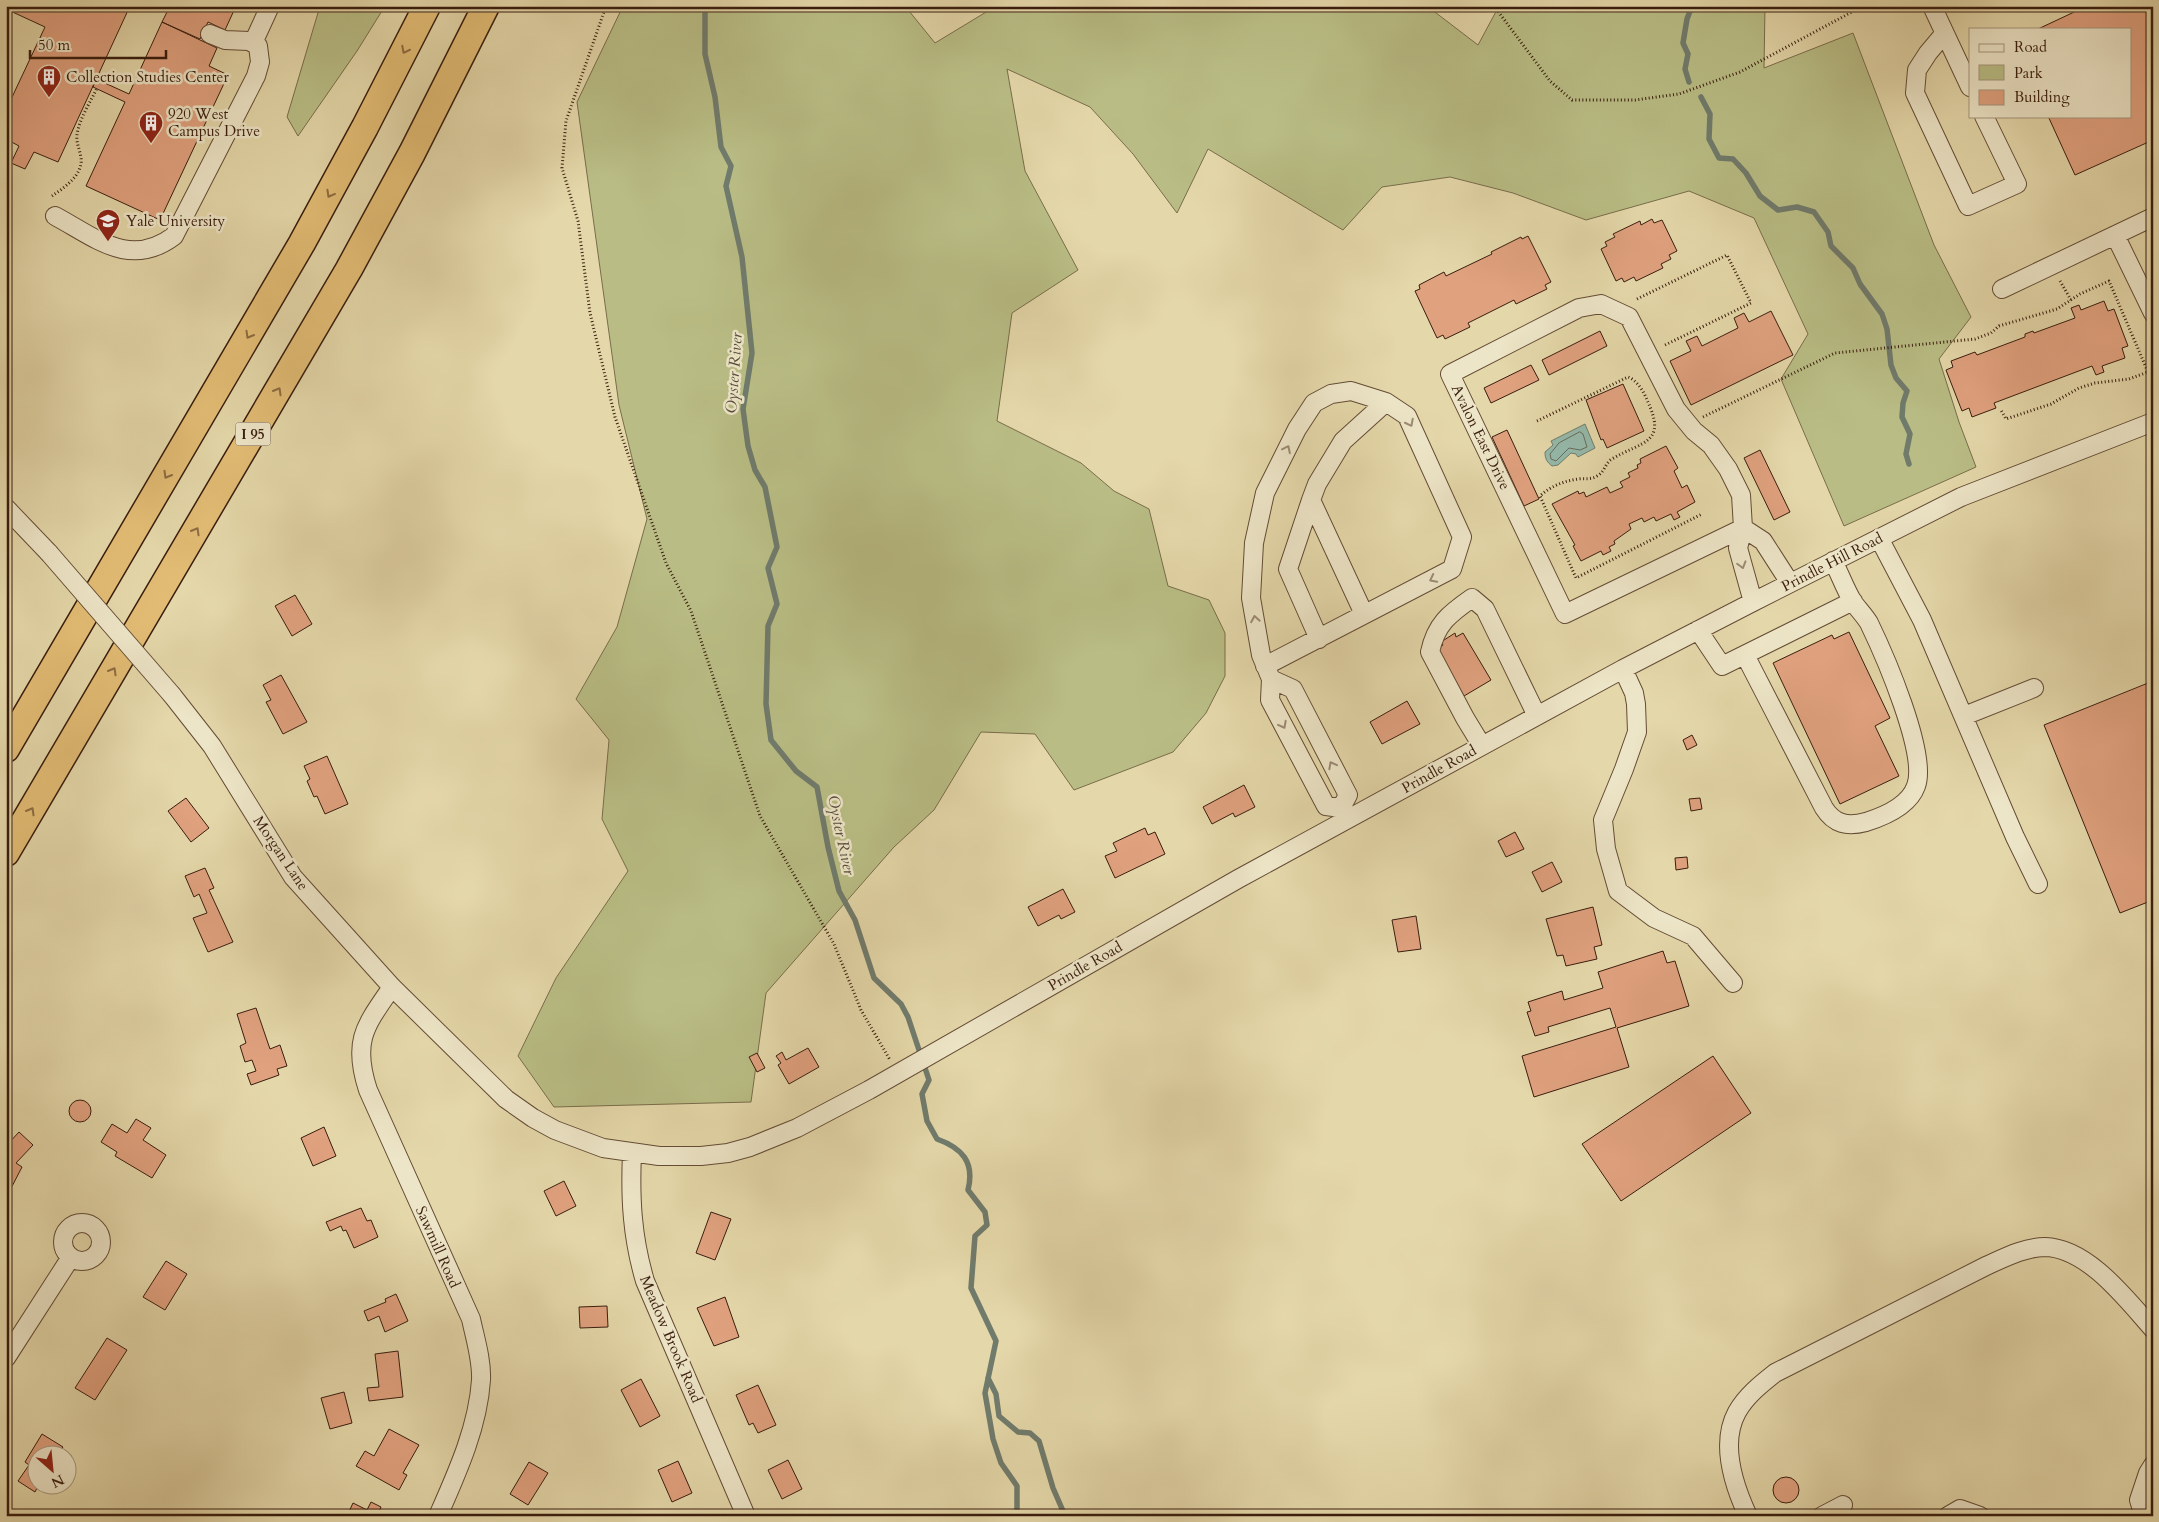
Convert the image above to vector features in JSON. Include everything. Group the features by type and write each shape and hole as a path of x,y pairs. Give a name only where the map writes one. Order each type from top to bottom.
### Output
{"highway":[{"path":"6,749 302,243 396,69 427,6"},
{"name":"I 95","path":"6,854 349,269 412,153 486,6"}],"street":[{"path":"253,43 270,6"},
{"path":"1932,6 1969,85"},
{"path":"55,216 112,246 132,252 163,244 174,236 256,76 260,62 258,46 250,41 225,40 210,34"},
{"path":"1944,34 1917,70 1916,93 1968,206 2017,184 1985,118"},
{"path":"2002,288 2153,217"},
{"path":"2116,235 2153,314"},
{"name":"Avalon East Drive","path":"1743,528 1565,614 1450,374 1579,308 1601,304 1622,312 1629,317 1676,409 1694,431 1711,446 1728,469 1741,495 1743,528 1738,548 1753,602"},
{"path":"1268,673 1293,689 1348,795 1344,814 1326,806 1270,700 1268,673 1261,655 1250,598 1254,543 1265,493 1296,429 1314,403 1330,394 1351,391 1386,402 1407,416 1462,537 1452,569 1364,614 1320,639 1268,673"},
{"path":"1320,639 1288,568 1317,484 1343,440 1386,402"},
{"name":"Prindle Hill Road","path":"1530,720 1622,669 1961,497 2153,422"},
{"path":"1311,500 1364,614"},
{"name":"Morgan Lane","path":"6,508 49,553 172,695 212,746 294,877 392,987 500,1093 533,1118 576,1139 603,1148 632,1153"},
{"path":"1743,528 1763,541 1790,583"},
{"path":"1879,538 1922,620 2015,837 2038,884"},
{"path":"1745,655 1824,808 1833,820 1846,824 1858,824 1891,812 1909,798 1917,785 1918,765 1900,699 1868,622 1853,601 1833,561"},
{"path":"1482,746 1430,652 1434,636 1448,615 1472,598 1484,609 1530,720"},
{"path":"1698,630 1722,666 1853,601"},
{"path":"1622,669 1634,693 1637,732 1603,820 1606,848 1618,891 1654,918 1693,936 1733,983"},
{"path":"1964,716 2034,688"},
{"name":"Prindle Road","path":"632,1153 659,1156 701,1156 750,1147 797,1128 900,1072 1238,879 1344,814 1482,746 1530,720"},
{"name":"Sawmill Road","path":"392,987 367,1024 364,1032 361,1054 362,1072 368,1090 471,1319 478,1348 481,1379 474,1424 438,1516"},
{"name":"Meadow Brook Road","path":"632,1153 630,1190 636,1249 645,1280 746,1516"},
{"path":"1748,1516 1738,1493 1729,1438 1737,1412 1753,1391 1775,1373 1986,1266 2012,1254 2044,1247 2067,1251 2089,1265 2117,1288 2153,1329"},
{"path":"6,1358 71,1257"},
{"path":"2144,1516 2140,1500 2148,1473 2153,1465"},
{"path":"1822,1516 1843,1505"},
{"path":"1948,1516 1960,1509 1980,1516"}],"path":[{"path":"606,6 566,121 562,168 578,221 590,314 615,417 666,563 691,611 760,816 834,944 861,1010 900,1072"},
{"path":"1494,6 1550,81 1572,100 1634,100 1679,94 1740,72 1863,6"},
{"path":"52,196 71,182 80,166 81,158 77,141 78,127 97,88"},
{"path":"1637,299 1727,256 1751,303 1655,349"},
{"path":"1697,418 1711,414 1835,352 1961,341 1983,336 1999,326 2057,309 2080,294 2109,281 2148,372 2128,379 2095,383 2079,388 2051,404 2006,420 2001,410"},
{"path":"1537,421 1628,377 1633,379 1643,391 1655,418 1656,428 1652,436 1641,445 1610,460 1600,474 1593,478 1563,482 1550,488 1540,496 1576,578 1702,514"}],"green space":[{"path":"320,6 385,6 357,51 298,136 287,117"},
{"path":"623,6 905,6 935,43 996,6 1427,6 1478,45 1499,6 1765,6 1764,68 1853,33 1934,245 1971,317 1939,359 1976,467 1844,526 1781,379 1808,334 1754,218 1689,191 1586,220 1513,193 1450,177 1382,187 1343,230 1208,149 1177,213 1133,154 1090,107 1007,69 1025,171 1078,270 1012,313 997,421 1081,463 1114,491 1149,509 1168,586 1209,600 1225,633 1225,676 1206,713 1173,752 1074,790 1035,734 981,732 934,810 894,847 766,993 751,1102 554,1107 518,1056 556,978 628,871 602,819 609,740 576,699 617,627 647,519 619,405 577,102"}],"water":[{"path":"1585,424 1595,448 1578,457 1576,454 1571,453 1558,465 1552,466 1545,454 1553,445 1551,441"}],"building":[{"name":"Collection Studies Center","path":"6,6 130,6 58,162 34,152 25,169 11,163 19,146 6,139 6,110 45,27 6,9"},
{"path":"170,6 236,6 225,30 208,22 200,39 162,22"},
{"path":"2087,6 2153,6 2153,140 2075,175 2049,118 2132,118 2132,28 2040,28"},
{"name":"920 West Campus Drive","path":"162,22 217,48 209,66 228,75 160,220 86,186 125,102 93,87 96,79 129,94"},
{"path":"1652,219 1654,223 1662,220 1677,251 1669,255 1671,259 1661,264 1663,268 1636,281 1634,277 1624,282 1622,278 1616,281 1601,249 1607,246 1605,242 1615,237 1613,234 1640,221 1641,225"},
{"path":"1528,236 1551,282 1545,285 1547,289 1516,304 1514,300 1468,323 1470,327 1445,339 1443,335 1437,338 1415,291 1420,289 1419,285 1444,272 1446,276 1492,254 1491,252 1521,237 1522,239"},
{"path":"2104,301 2108,311 2114,309 2128,346 2122,348 2125,358 2102,366 2104,372 2096,375 2092,366 1994,403 1996,408 1972,417 1969,408 1962,411 1946,370 1953,367 1951,361 1975,352 1977,355 2025,337 2025,334 2033,331 2034,333 2075,318 2071,308 2079,305 2081,310"},
{"path":"1771,311 1793,355 1691,405 1670,361 1691,351 1686,341 1697,336 1702,346 1738,328 1734,318 1744,313 1749,322"},
{"path":"1600,331 1607,346 1549,375 1542,360"},
{"path":"1531,365 1539,380 1491,403 1484,388"},
{"path":"1623,384 1644,431 1607,448 1603,439 1601,440 1586,400"},
{"path":"1507,430 1539,499 1524,506 1492,437"},
{"path":"1666,446 1678,468 1674,471 1682,488 1687,485 1695,502 1677,512 1680,517 1674,520 1671,514 1656,521 1654,517 1644,522 1642,518 1629,524 1631,529 1614,541 1615,544 1609,547 1611,551 1603,555 1601,551 1581,561 1573,546 1575,545 1552,504 1578,491 1579,494 1584,492 1586,497 1607,487 1610,493 1623,487 1620,482 1630,477 1628,473 1638,468 1637,465 1641,463 1640,459"},
{"path":"1760,450 1790,512 1774,520 1744,458"},
{"path":"295,595 312,624 292,636 275,606"},
{"path":"1849,632 1890,718 1875,726 1899,776 1840,804 1773,663 1832,635 1834,639"},
{"path":"1455,633 1456,637 1463,633 1491,680 1464,696 1436,649 1443,645 1441,642"},
{"path":"281,675 307,722 283,734 266,702 271,700 263,685"},
{"path":"2153,681 2153,900 2120,913 2044,725"},
{"path":"1407,701 1420,724 1382,744 1370,722"},
{"path":"1692,735 1697,745 1687,750 1683,740"},
{"path":"327,756 348,804 325,814 317,796 314,797 307,781 310,779 304,766"},
{"path":"1244,785 1255,807 1235,817 1233,813 1212,824 1203,807"},
{"path":"186,798 209,828 191,842 168,811"},
{"path":"1700,798 1702,809 1691,811 1689,799"},
{"path":"1145,828 1148,835 1155,832 1165,854 1115,878 1105,856 1117,851 1113,843"},
{"path":"1515,832 1524,849 1506,857 1498,841"},
{"path":"1687,857 1688,868 1676,870 1675,858"},
{"path":"1552,862 1562,882 1542,892 1532,872"},
{"path":"205,868 214,888 209,890 233,942 208,952 193,918 207,913 199,894 194,897 185,876"},
{"path":"1063,889 1075,912 1061,919 1059,915 1038,926 1028,907"},
{"path":"1593,907 1602,945 1594,947 1597,959 1566,966 1563,955 1557,956 1546,919"},
{"path":"1416,916 1421,949 1398,952 1392,920"},
{"path":"1663,951 1667,963 1675,961 1689,1006 1617,1028 1629,1067 1534,1097 1522,1056 1616,1027 1610,1008 1548,1027 1549,1032 1535,1036 1527,1012 1531,1011 1528,1002 1562,991 1564,1000 1603,988 1598,972"},
{"path":"256,1008 270,1049 280,1045 287,1066 277,1069 279,1075 251,1085 247,1074 256,1071 252,1060 245,1062 240,1046 246,1043 237,1014"},
{"path":"808,1048 819,1067 789,1084 778,1065 781,1063 776,1056 782,1052 786,1060"},
{"path":"757,1053 765,1068 757,1072 749,1057"},
{"path":"1713,1056 1751,1113 1621,1201 1582,1144"},
{"path":"80,1100 88,1103 91,1111 88,1119 80,1122 72,1119 69,1111 72,1103"},
{"path":"136,1119 151,1128 143,1140 166,1155 152,1178 115,1156 117,1152 101,1142 112,1124 127,1133"},
{"path":"324,1127 336,1156 313,1166 301,1138"},
{"path":"19,1132 33,1145 16,1163 22,1167 6,1198 6,1146"},
{"path":"564,1181 576,1206 556,1216 544,1191"},
{"path":"361,1208 367,1221 371,1220 378,1237 354,1248 346,1230 343,1231 341,1226 330,1231 326,1222"},
{"path":"711,1212 731,1219 715,1260 696,1253"},
{"path":"166,1261 187,1274 165,1310 143,1297"},
{"path":"396,1294 408,1321 385,1332 379,1316 368,1321 364,1311 386,1302 385,1299"},
{"path":"725,1297 739,1337 714,1346 697,1308"},
{"path":"607,1306 608,1327 580,1328 579,1307"},
{"path":"107,1338 127,1350 95,1400 75,1388"},
{"path":"398,1351 403,1397 369,1401 367,1388 379,1387 375,1354"},
{"path":"641,1379 660,1416 640,1427 621,1390"},
{"path":"758,1385 776,1425 758,1433 753,1423 749,1425 736,1395"},
{"path":"344,1392 352,1423 330,1429 321,1398"},
{"path":"389,1429 419,1445 403,1473 407,1475 399,1490 356,1466 365,1451 374,1456"},
{"path":"42,1434 58,1444 36,1444"},
{"path":"788,1460 802,1489 782,1499 768,1470"},
{"path":"678,1461 692,1493 672,1502 658,1470"},
{"path":"529,1462 548,1473 528,1505 510,1494"},
{"path":"28,1466 28,1487 18,1481"},
{"path":"1786,1477 1795,1481 1799,1490 1795,1499 1786,1503 1777,1499 1773,1490 1777,1481"},
{"path":"371,1502 381,1507 379,1512 387,1516 347,1516 353,1503 367,1510"}],"waterway":[{"name":"Oyster River","path":"705,6 705,54 715,97 721,147 731,166 726,186 742,257 752,353 743,409 748,446 755,470 765,487 777,547 768,568 777,604 768,626 766,704 771,740 796,771 817,787 828,847 839,891 855,920 874,978 901,1004 908,1017 929,1080 922,1094 927,1121 937,1139 953,1147 964,1157 970,1171 968,1190 985,1212 987,1225 975,1236 971,1288 996,1341 985,1393 993,1439 1001,1463 1017,1486 1017,1516"},
{"path":"1689,82 1685,69 1688,54 1683,43 1687,19 1692,6"},
{"path":"1701,97 1710,114 1709,139 1719,158 1733,159 1746,173 1760,196 1778,210 1797,207 1814,212 1828,232 1831,246 1853,268 1860,284 1882,314 1887,329 1891,365 1896,378 1907,391 1903,403 1902,417 1910,434 1906,454 1909,464"},
{"path":"988,1378 996,1394 999,1416 1018,1432 1030,1433 1039,1441 1053,1488 1063,1511 1068,1516"}],"place":[{"name":"Collection Studies Center","path":"49,98"},
{"name":"920 West Campus Drive","path":"151,144"},
{"name":"Yale University","path":"108,242"}]}
